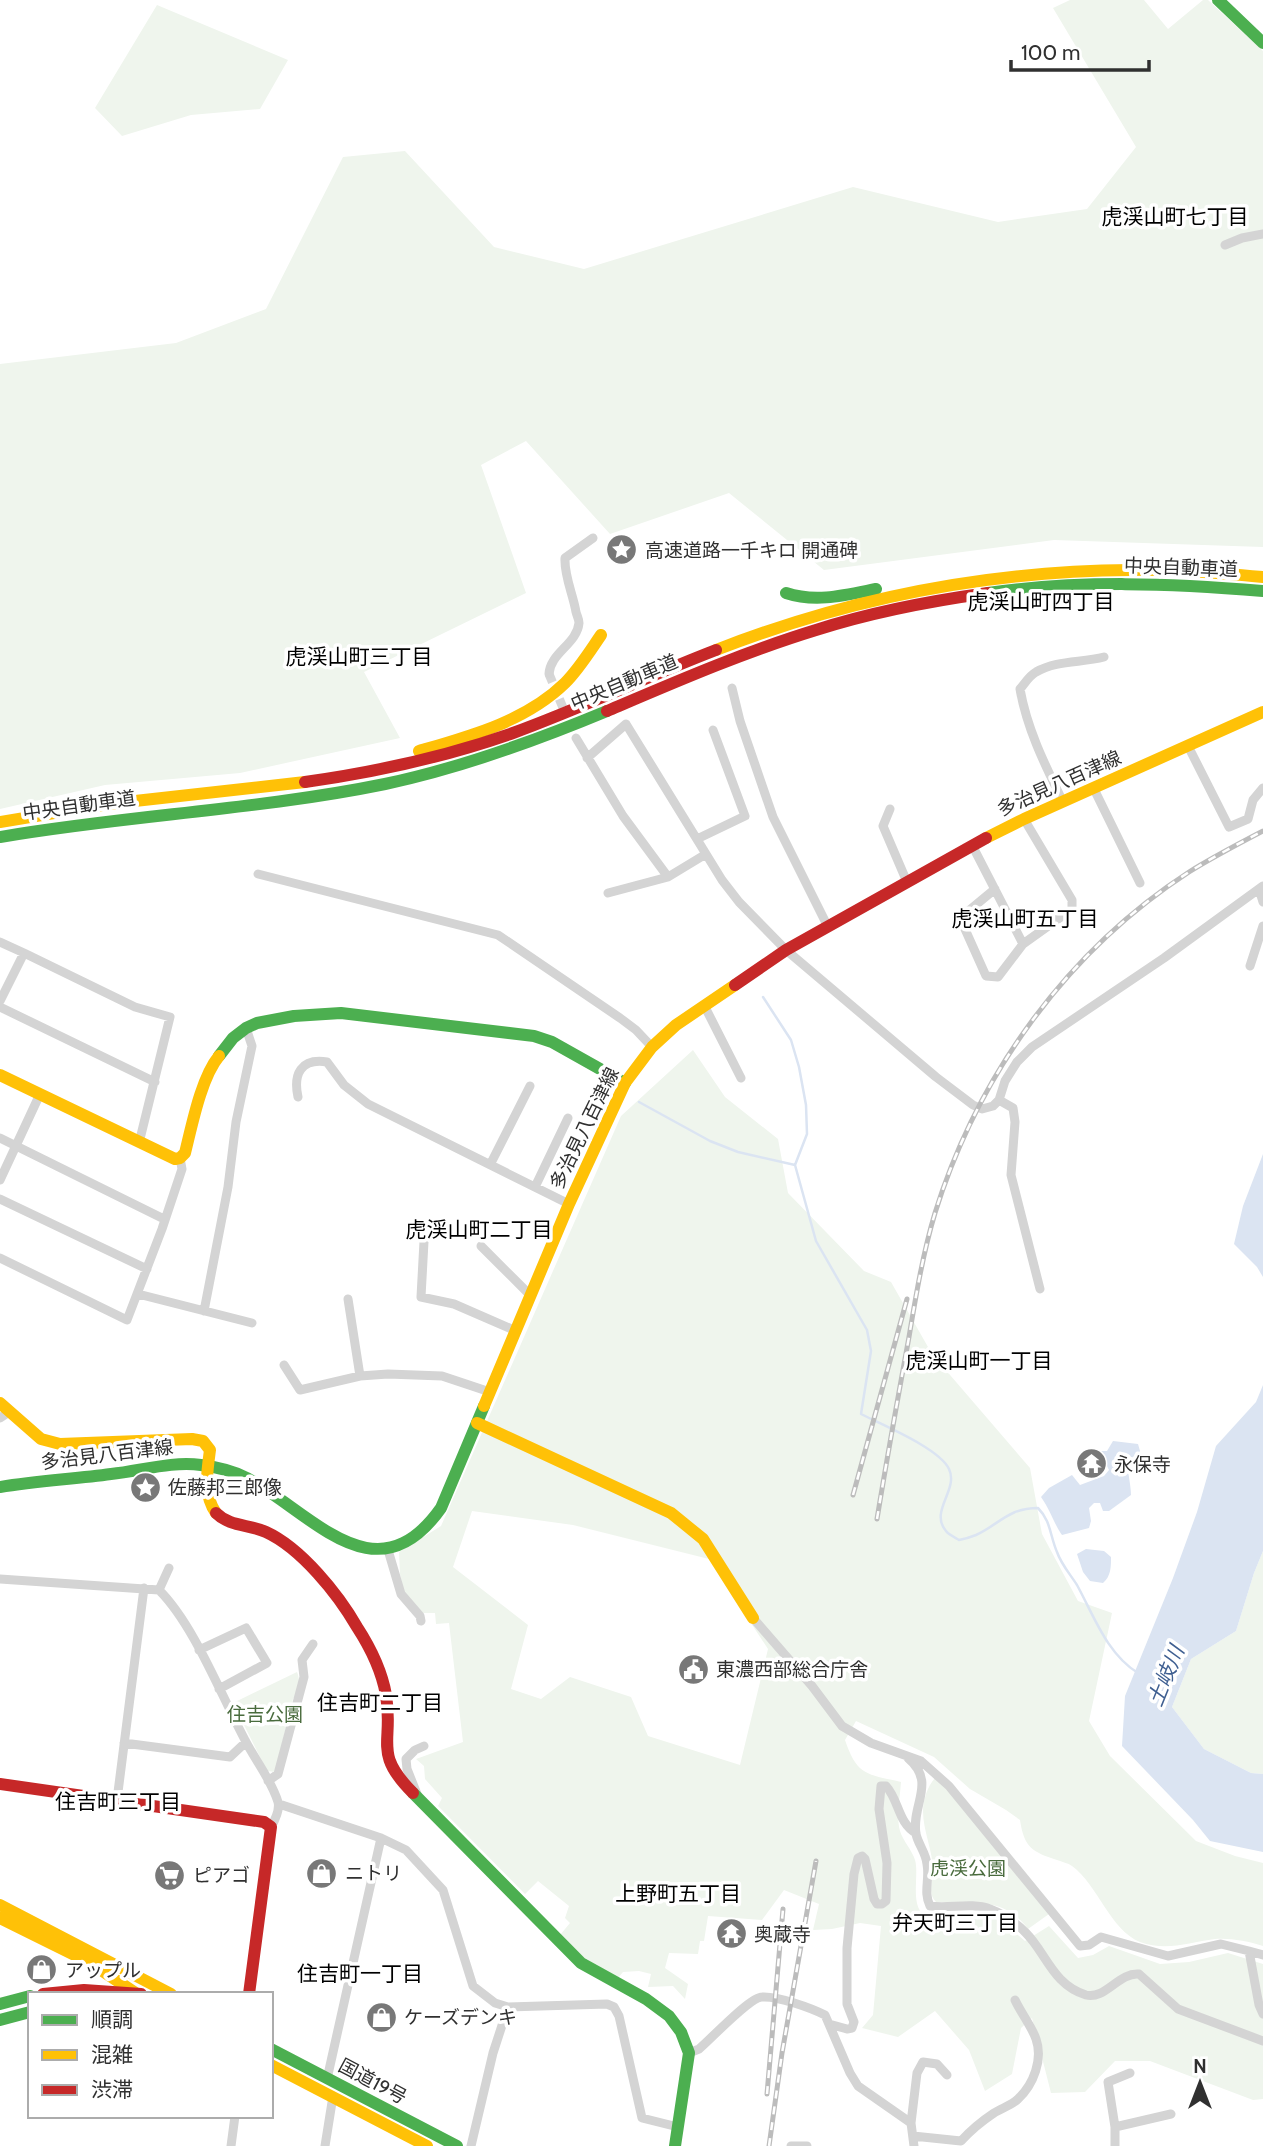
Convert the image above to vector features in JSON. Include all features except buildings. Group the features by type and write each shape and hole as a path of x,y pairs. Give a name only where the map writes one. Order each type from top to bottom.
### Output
{"main road":[{"path":"1218,0 1263,43"},
{"name":"中央自動車道","path":"0,822 72,810 356,775 469,748 542,722 710,652 794,621 882,597 973,580 1017,575 1146,569 1263,577"},
{"path":"786,593 797,598 824,597 954,578 1017,575"},
{"name":"中央自動車道","path":"0,837 130,817 317,796 437,772 546,736 768,645 844,621 929,601 1017,589 1101,583 1190,584 1263,591"},
{"path":"249,789 313,779 385,761 464,737 523,714 564,684 601,635"},
{"name":"多治見八百津線","path":"0,1487 188,1464 225,1469 243,1475 275,1493 335,1537 355,1547 388,1550 407,1542 427,1529 441,1508 569,1203 625,1083 652,1047 676,1025 786,950 972,845 1263,712"},
{"path":"0,1075 175,1159 186,1153 212,1063 233,1038 246,1028 269,1020 341,1013 534,1036 552,1041 625,1083"},
{"path":"3,1411 41,1439 60,1444 192,1439 203,1441 210,1450 207,1467 208,1501 218,1518 254,1527 269,1534 323,1580 346,1608 362,1635 386,1689 388,1759 396,1773 581,1964 646,1999 669,2017 681,2032 689,2053 675,2146"},
{"path":"477,1423 653,1503 688,1525 703,1539 753,1618"},
{"path":"0,1784 264,1822 271,1827 249,1992"},
{"path":"0,1905 167,1992"},
{"path":"0,1918 105,1971 137,1992"},
{"path":"64,1992 120,1992"},
{"path":"0,2004 28,1997"},
{"path":"0,2020 28,2013"},
{"name":"国道19号","path":"273,2050 457,2146"},
{"name":"国道19号","path":"273,2066 427,2146"}],"street":[{"path":"1225,245 1263,234"},
{"path":"549,674 549,664 571,640 579,624 565,569 565,558 593,538"},
{"path":"1063,802 1038,749 1024,710 1020,689 1034,673 1060,663 1104,657"},
{"path":"732,688 740,721 773,817 827,925"},
{"path":"587,758 626,724 706,854 739,902 786,950 936,1077 982,1109 993,1107 999,1100 1005,1081 1017,1062 1032,1046 1164,958 1261,888 1263,902"},
{"path":"697,839 745,816 713,730"},
{"path":"576,738 623,817 668,877"},
{"path":"1188,746 1229,827 1248,819 1253,800 1263,789"},
{"path":"1094,789 1140,883"},
{"path":"890,809 883,826 907,882"},
{"path":"995,889 960,918 986,976 998,977 1023,944 1072,909 1072,900 1024,819"},
{"path":"972,845 1023,944"},
{"path":"608,893 668,877 706,854"},
{"path":"258,874 498,935 628,1024 652,1047"},
{"path":"1250,967 1263,926"},
{"path":"0,942 135,1007 170,1017 139,1143"},
{"path":"0,1001 24,953"},
{"path":"704,1005 741,1078"},
{"path":"0,1007 155,1082"},
{"path":"204,1311 228,1187 236,1122 252,1046 246,1028"},
{"path":"298,1097 295,1082 305,1065 313,1059 327,1062 344,1085 368,1104 569,1203"},
{"path":"491,1163 530,1086"},
{"path":"0,1180 40,1094"},
{"path":"999,1100 1013,1108 1015,1122 1011,1175 1040,1289"},
{"path":"535,1186 568,1118"},
{"path":"0,1138 164,1219"},
{"path":"0,1258 127,1320 183,1169 180,1158"},
{"path":"0,1199 147,1269"},
{"path":"425,1223 421,1297 454,1304 516,1331"},
{"path":"481,1246 531,1296"},
{"path":"138,1294 253,1323"},
{"path":"348,1299 360,1376"},
{"path":"284,1365 300,1390 360,1376 442,1376 490,1392"},
{"path":"388,1550 401,1594 420,1616 421,1621"},
{"path":"159,1590 169,1568"},
{"path":"0,1579 159,1590 171,1602 199,1650 279,1804 271,1827"},
{"path":"117,1800 144,1588"},
{"path":"753,1618 812,1686 842,1727 871,1743 921,1761 949,1786 1080,1946 1090,1945 1101,1937 1168,1956 1221,1944 1263,1955"},
{"path":"199,1650 246,1628 267,1663 219,1689"},
{"path":"268,1781 278,1774 304,1677 302,1660 313,1644"},
{"path":"124,1743 230,1757 246,1742"},
{"path":"419,1799 406,1763 410,1754 424,1746"},
{"path":"904,1755 919,1769 923,1782 916,1833 928,1862 926,1894 930,1906 988,1908 1012,1921 1028,1934 1053,1971 1084,1994 1093,1996 1132,1973 1139,1974 1178,2009 1263,2041"},
{"path":"923,1782 931,1775 938,1775"},
{"path":"829,2024 846,2029 852,2028 854,2022 847,2004 847,1948 858,1858 862,1856 865,1859 877,1904 886,1901 887,1863 879,1809 881,1786 886,1786 891,1791 907,1828 916,1833"},
{"path":"279,1804 381,1838 406,1850 443,1890 472,1986 495,2003 508,2007 607,2004 614,2007 619,2016 642,2118 678,2127"},
{"path":"327,2079 381,1838"},
{"path":"1249,1951 1263,2014"},
{"path":"689,2053 699,2049 750,2001 761,1997 809,2008 825,2015 858,2086 911,2123"},
{"path":"913,2136 961,2141 975,2126 1018,2099 1038,2066 1038,2047 1035,2035 1015,2000"},
{"path":"471,2146 493,2053 508,2007"},
{"path":"914,2146 911,2123 917,2073 923,2062 937,2064 947,2075"},
{"path":"1115,2146 1108,2082 1130,2073"},
{"path":"325,2146 333,2096"},
{"path":"1115,2127 1171,2113"},
{"path":"231,2146 235,2118"},
{"path":"791,2146 807,2146"}],"green space":[{"path":"1070,0 1144,0 1168,29 1203,0 1208,0 1263,51 1263,547 1054,540 824,570 729,493 610,534 526,441 481,465 526,593 364,672 400,738 240,773 105,785 0,809 0,364 176,343 266,309 343,157 405,151 494,247 584,269 853,187 998,222 1087,209 1136,147 1053,8"},
{"path":"157,5 288,60 260,109 191,115 122,136 95,108"},
{"path":"693,1050 725,1097 778,1139 788,1193 864,1271 891,1282 932,1354 1030,1468 1042,1534 1078,1601 1112,1613 1089,1721 1110,1756 1196,1841 1263,1863 1263,1946 1227,1939 1169,1946 1140,1942 1120,1928 1089,1884 1072,1866 1041,1854 1031,1847 1024,1837 1020,1820 970,1789 934,1757 856,1721 845,1740 854,1761 865,1772 901,1782 899,1825 901,1835 915,1860 919,1909 931,1918 965,1913 992,1917 1025,1941 1049,1926 1078,1958 1093,1955 1109,1946 1160,1964 1189,1962 1228,1953 1263,1964 1263,2099 1253,2100 1150,2061 1115,2061 1085,2092 1051,2093 1032,2018 1021,2028 1012,2074 985,2091 969,2050 935,2011 898,2037 862,2028 873,2015 881,1926 860,1923 813,1930 819,1904 784,1890 762,1920 708,1916 704,1941 700,1941 698,1954 669,1953 665,1968 688,1984 685,1999 673,1986 648,1987 651,1974 639,1971 623,1972 618,1978 583,1957 560,1935 570,1923 565,1918 569,1906 538,1881 525,1894 438,1806 442,1798 425,1779 424,1766 416,1759 463,1742 449,1623 436,1624 435,1613 423,1613 404,1592 399,1552 441,1526 621,1116","holes":["472,1511 573,1525 709,1559 768,1649 740,1765 648,1736 631,1697 570,1677 541,1699 511,1689 528,1625 453,1567"]},
{"path":"1263,1551 1263,1774 1251,1773 1204,1749 1172,1707 1191,1659 1236,1631"},
{"name":"住吉公園","path":"297,1672 299,1687 293,1699 275,1772 267,1771 233,1703"},
{"name":"虎渓公園","path":"937,1776 1049,1914 1028,1929 1009,1911 998,1907 975,1903 936,1902 933,1899 933,1864 923,1811 927,1792"}],"water":[{"path":"1263,1154 1263,1277 1234,1244 1243,1206"},
{"name":"土岐川","path":"1263,1385 1263,1551 1236,1631 1191,1659 1172,1707 1204,1749 1251,1773 1263,1774 1263,1852 1210,1841 1122,1746 1125,1696 1173,1578 1197,1512 1216,1446 1256,1402"},
{"path":"1113,1441 1138,1444 1140,1451 1137,1456 1128,1459 1131,1495 1109,1511 1103,1511 1100,1503 1094,1503 1089,1508 1089,1528 1062,1535 1041,1497 1049,1488 1072,1475 1080,1485 1104,1476 1109,1470 1105,1462 1099,1459 1098,1451 1107,1451"},
{"path":"1086,1549 1104,1551 1111,1557 1111,1568 1103,1583 1090,1581 1083,1572 1077,1554"}],"waterway":[{"path":"763,997 791,1040 799,1067 806,1105 807,1134 795,1165 816,1241 867,1330 871,1351 861,1414 922,1445 943,1461 951,1477 942,1508 942,1523 947,1532 959,1540 976,1535 1019,1511 1038,1508 1048,1523 1061,1561 1077,1585 1102,1634 1118,1656 1138,1673"},
{"path":"639,1102 710,1141 738,1152 795,1165"}],"tunnel":[{"path":"549,674 566,715"}],"railway":[{"path":"877,1519 917,1290 935,1213 953,1162 1002,1065 1032,1020 1066,978 1104,939 1145,904 1189,872 1263,831"},
{"path":"853,1495 907,1299"},
{"path":"769,2146 782,2053 816,1861"},
{"path":"767,2094 783,1909"}],"traffic: fast":[{"path":"1218,0 1263,43"},
{"path":"988,593 1056,586 1125,584 1263,591"},
{"path":"786,593 820,598 876,589"},
{"path":"0,837 289,800 385,784 498,753 607,711"},
{"path":"219,1056 233,1038 257,1023 294,1016 341,1013 534,1036 552,1042 625,1083"},
{"path":"0,1487 167,1465 207,1466 231,1471 247,1478 344,1541 368,1548 392,1547 417,1535 441,1508 484,1406"},
{"path":"413,1793 581,1963 646,1999 669,2016 681,2032 689,2053 675,2146"},
{"path":"0,2004 28,1997"},
{"path":"0,2020 28,2013"},
{"path":"273,2050 457,2146"}],"traffic: slow":[{"path":"716,650 766,632 868,602 972,582 1131,570 1263,577"},
{"path":"419,751 497,726 533,708 570,678 601,635"},
{"path":"986,838 1263,712"},
{"path":"0,822 108,804 305,782"},
{"path":"484,1406 569,1204 625,1083 652,1047 676,1025 735,985"},
{"path":"0,1075 175,1159 185,1153 202,1089 219,1056"},
{"path":"0,1403 41,1439 60,1444 192,1439 203,1441 210,1450 208,1491 216,1513"},
{"path":"477,1423 671,1513 703,1539 753,1618"},
{"path":"0,1905 167,1992"},
{"path":"0,1918 89,1962 134,1992"},
{"path":"273,2066 427,2146"}],"traffic: jam":[{"path":"607,711 684,678 816,630 901,608 988,593"},
{"path":"305,782 410,763 487,742 716,650"},
{"path":"735,985 786,950 986,838"},
{"path":"216,1513 227,1521 260,1529 279,1539 305,1560 340,1600 378,1669 386,1695 389,1757 400,1779 413,1793"},
{"path":"0,1784 264,1822 271,1827 249,1992"},
{"path":"64,1992 112,1992"}],"place":[{"name":"高速道路一千キロ 開通碑","path":"622,550"},
{"name":"永保寺","path":"1091,1464"},
{"name":"佐藤邦三郎像","path":"145,1487"},
{"name":"東濃西部総合庁舎","path":"693,1669"},
{"name":"ニトリ","path":"322,1873"},
{"name":"ピアゴ","path":"170,1875"},
{"name":"奥蔵寺","path":"731,1934"},
{"name":"アップル","path":"42,1970"},
{"name":"ケーズデンキ","path":"381,2017"}],"district":[{"name":"虎渓山町七丁目","path":"1175,217"},
{"name":"虎渓山町四丁目","path":"1041,602"},
{"name":"虎渓山町三丁目","path":"359,657"},
{"name":"虎渓山町五丁目","path":"1025,919"},
{"name":"虎渓山町二丁目","path":"479,1230"},
{"name":"虎渓山町一丁目","path":"979,1361"},
{"name":"住吉町二丁目","path":"380,1703"},
{"name":"住吉町三丁目","path":"118,1802"},
{"name":"上野町五丁目","path":"678,1894"},
{"name":"弁天町三丁目","path":"955,1923"},
{"name":"住吉町一丁目","path":"360,1974"}]}
